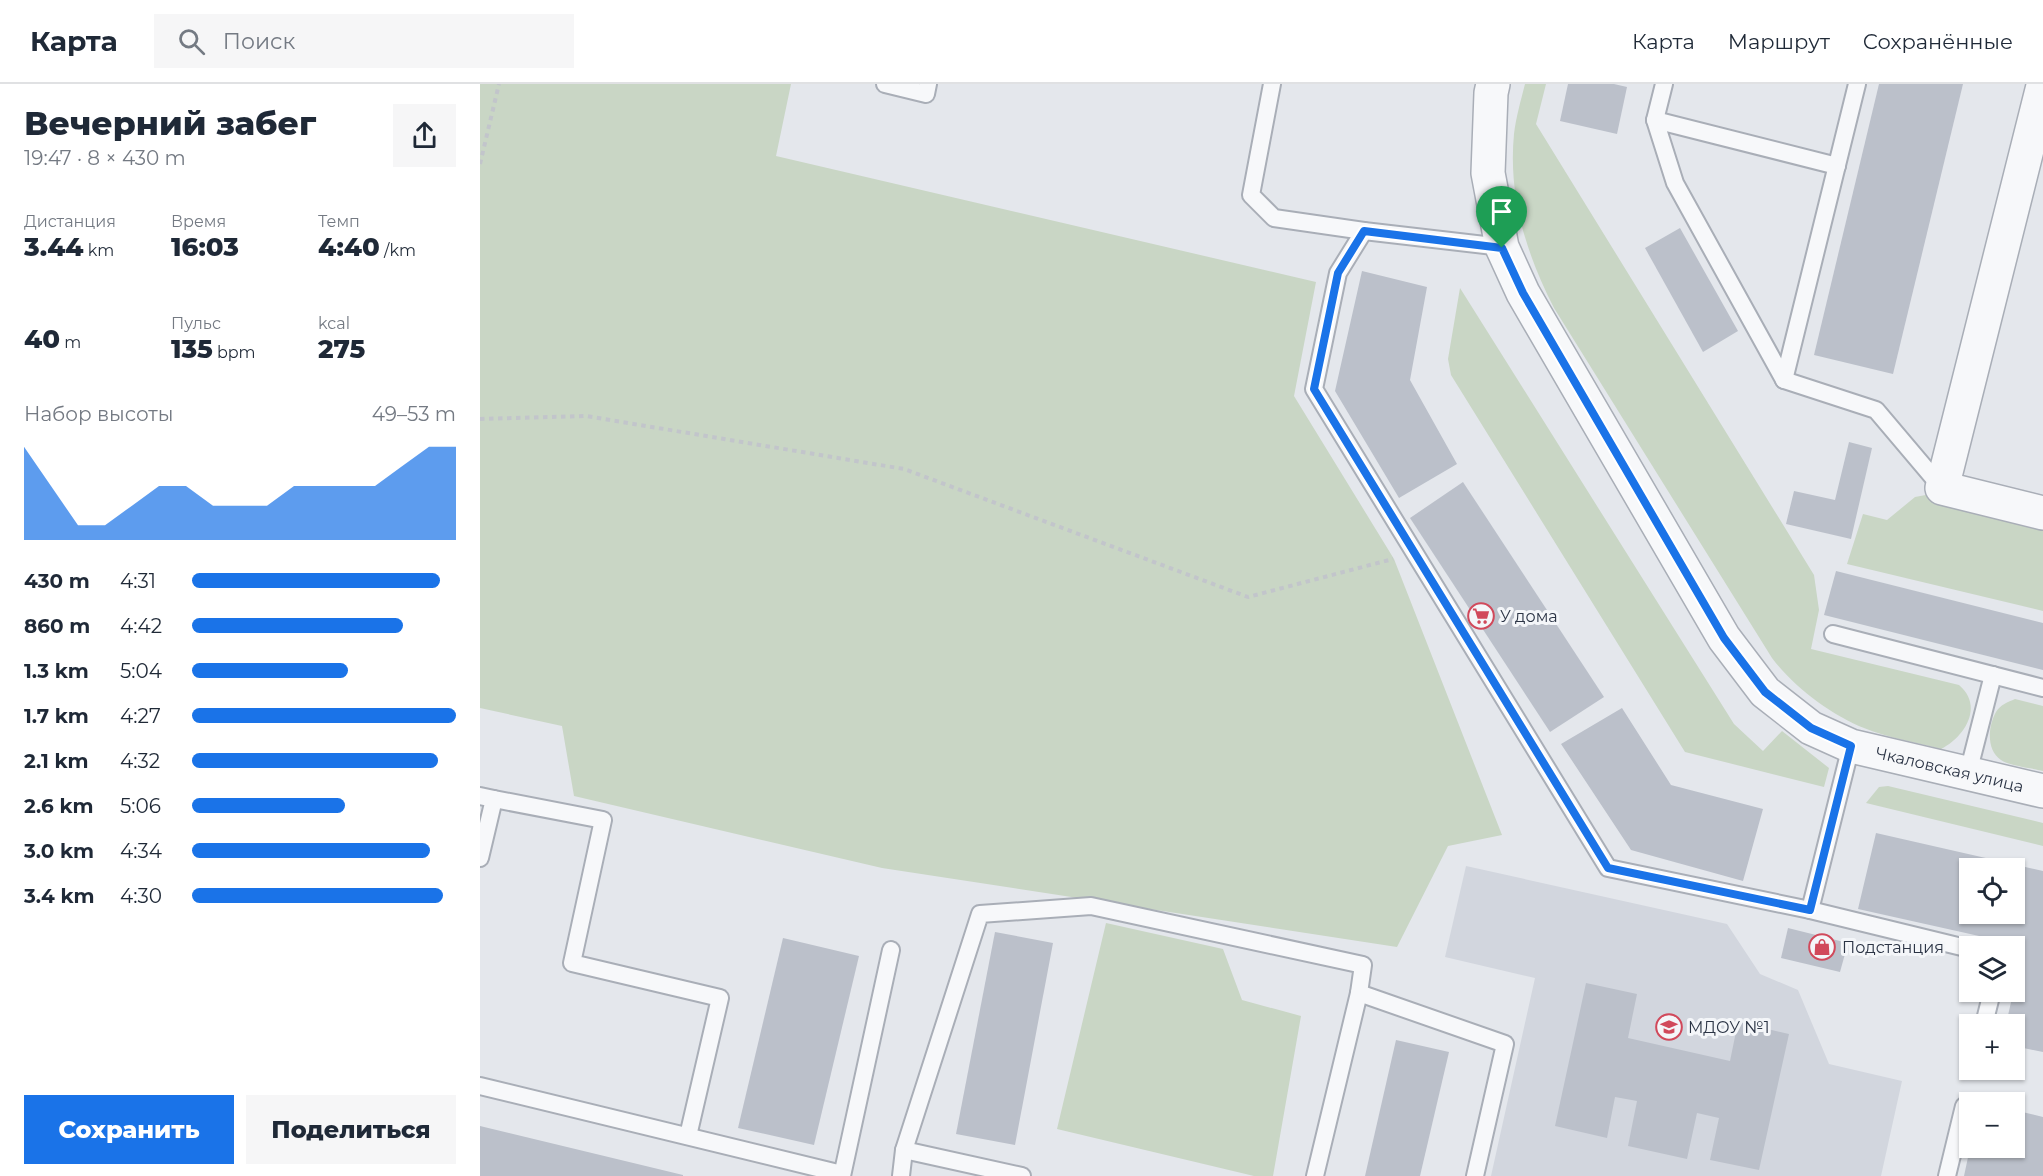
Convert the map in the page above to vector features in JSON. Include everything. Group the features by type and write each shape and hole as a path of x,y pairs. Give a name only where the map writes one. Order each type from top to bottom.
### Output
{"street":[{"name":"Чкаловская улица","path":"1493,84 1488,173 1502,248 1523,293 1724,638 1765,692 1811,728 1851,746 2043,791"},
{"path":"2043,86 1942,488 2043,513"}],"lane":[{"path":"885,84 926,94 928,84"},
{"path":"1272,84 1251,195 1274,218 1502,248"},
{"path":"1664,84 1655,120 1675,183 1784,380 1876,410 1942,488"},
{"path":"1784,380 1857,84"},
{"path":"1655,120 1837,166"},
{"path":"1364,231 1338,273 1314,389 1608,868 1810,910 1959,946"},
{"path":"1833,634 2043,688"},
{"path":"1968,773 1993,675"},
{"path":"1810,910 1851,746"},
{"path":"480,858 487,797 603,820 572,963 720,998 688,1136"},
{"path":"900,1176 904,1150 980,914 1091,906 1363,965 1359,993 1315,1176"},
{"path":"480,1086 842,1175 891,950"},
{"path":"1359,993 1505,1044 1475,1176"},
{"path":"1947,1176 1959,1127"},
{"path":"904,1150 1022,1176"}],"path":[{"path":"480,164 499,84"},
{"path":"480,419 586,416 904,469 1248,597 1394,559"}],"shaded area":[{"name":"МДОУ №1","path":"1466,866 1727,924 1760,974 1798,990 1829,1064 1902,1081 1881,1176 1491,1176 1535,978 1445,957"}],"green space":[{"path":"480,84 791,84 776,156 1316,282 1294,396 1394,559 1502,835 1448,846 1397,947 882,868 574,796 562,726 480,708"},
{"path":"1525,84 1546,84 1536,124 1814,575 1819,610 1811,649 1959,685 1966,693 1971,711 1964,729 1950,744 1941,749 1883,735 1851,722 1813,699 1772,658 1554,308 1544,287 1521,224 1514,180 1514,134"},
{"path":"1460,288 1734,724 1763,751 1782,731 1829,768 1824,787 1685,752 1451,375 1448,359"},
{"path":"1931,494 2043,526 2043,611 1847,564 1863,514 1887,520 1915,497"},
{"path":"2015,699 2043,706 2043,771 2005,762 1996,756 1993,750 1990,731 1993,718 2000,707"},
{"path":"1888,786 2043,823 2043,846 1866,803 1879,787"},
{"path":"1106,923 1223,949 1242,1000 1301,1016 1273,1176 1254,1176 1057,1129"}],"building":[{"path":"1568,84 1614,84 1627,87 1617,134 1560,121"},
{"path":"1879,84 1963,84 1893,374 1814,355"},
{"path":"1680,228 1738,331 1703,352 1645,248"},
{"path":"1362,271 1427,287 1410,380 1457,464 1399,498 1335,391"},
{"path":"1849,442 1872,448 1851,539 1786,524 1794,491 1835,500"},
{"path":"1463,482 1604,697 1550,732 1410,518"},
{"path":"1836,571 2043,623 2043,670 1824,615"},
{"path":"1622,708 1671,785 1763,809 1743,881 1631,850 1561,744"},
{"path":"1876,833 1986,858 1959,858 1959,924 2025,924 2025,867 2043,871 2043,1052 2025,1048 2025,1014 2008,1014 2011,1002 2025,1002 2025,936 1979,936 1858,909"},
{"path":"1788,928 1848,943 1840,972 1781,958"},
{"path":"995,932 1053,943 1015,1145 956,1134"},
{"path":"783,938 859,956 814,1145 738,1128"},
{"path":"1586,983 1637,994 1628,1038 1730,1061 1738,1022 1789,1034 1759,1170 1710,1160 1719,1118 1697,1113 1687,1159 1628,1146 1637,1101 1615,1097 1607,1138 1555,1126"},
{"path":"1396,1040 1449,1052 1420,1176 1365,1176"},
{"path":"2025,1113 2043,1117 2043,1176 1964,1176 1968,1158 2025,1158"},
{"path":"480,1126 683,1175 683,1176 480,1176"}],"place":[{"name":"У дома","path":"1481,616"},
{"name":"Подстанция","path":"1822,947"},
{"name":"МДОУ №1","path":"1669,1027"}],"route":[{"path":"1364,231 1502,248 1523,293 1724,638 1765,692 1811,728 1851,746 1810,910 1608,868 1314,389 1338,273 1364,231"}]}
